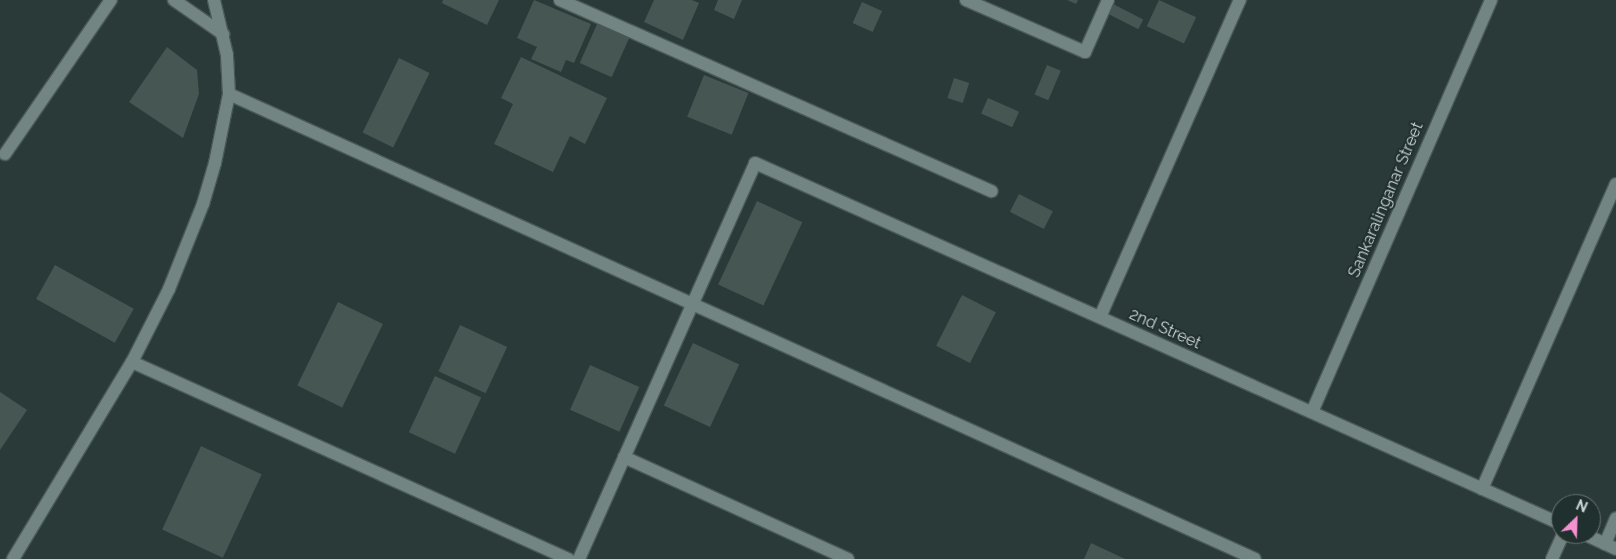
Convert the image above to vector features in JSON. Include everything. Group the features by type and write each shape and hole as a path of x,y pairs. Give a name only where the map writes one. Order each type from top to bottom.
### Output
{"street":[{"path":"5,154 111,0"},
{"path":"174,0 223,34"},
{"path":"13,559 132,362 169,289 203,204 215,163 229,94 223,34 214,0"},
{"path":"560,0 992,191"},
{"path":"966,0 1084,52 1108,0"},
{"path":"1100,317 1240,0"},
{"name":"Sankaralinganar Street","path":"1312,412 1491,0"},
{"path":"229,94 1255,559"},
{"name":"2nd Street","path":"692,304 755,163 1551,520"},
{"path":"1482,489 1616,184"},
{"path":"579,559 692,304"},
{"path":"132,362 569,559"},
{"path":"624,458 848,559"},
{"path":"1610,546 1616,518"},
{"path":"1552,559 1559,544"}],"building":[{"path":"443,0 499,0 487,25 442,3"},
{"path":"534,0 591,24 574,63 566,60 561,72 531,59 537,47 517,38"},
{"path":"654,0 692,0 699,3 683,40 644,22"},
{"path":"718,0 742,0 734,19 714,10"},
{"path":"1067,0 1078,0 1076,4"},
{"path":"1159,0 1196,17 1184,44 1147,26"},
{"path":"862,2 882,11 873,32 853,23"},
{"path":"1113,4 1143,19 1138,29 1108,14"},
{"path":"598,22 630,36 612,77 580,63"},
{"path":"167,47 197,70 199,94 183,138 129,102"},
{"path":"521,57 607,98 585,144 570,136 553,172 494,144 513,104 501,98"},
{"path":"399,58 430,73 393,148 363,133"},
{"path":"1047,65 1061,71 1048,100 1034,94"},
{"path":"704,75 749,93 732,135 687,117"},
{"path":"954,78 969,83 963,103 948,98"},
{"path":"988,98 1019,112 1012,127 981,114"},
{"path":"1019,194 1053,211 1044,229 1010,212"},
{"path":"757,201 802,222 763,306 718,284"},
{"path":"55,265 134,309 115,343 36,299"},
{"path":"962,295 996,312 970,363 936,346"},
{"path":"338,302 383,324 342,408 297,386"},
{"path":"460,325 507,347 486,393 438,371"},
{"path":"693,343 739,365 710,427 664,406"},
{"path":"590,365 639,387 619,432 570,410"},
{"path":"435,376 481,398 455,454 409,432"},
{"path":"0,392 27,410 0,450"},
{"path":"201,446 262,474 223,558 162,529"},
{"path":"1091,543 1125,559 1084,559"}]}
